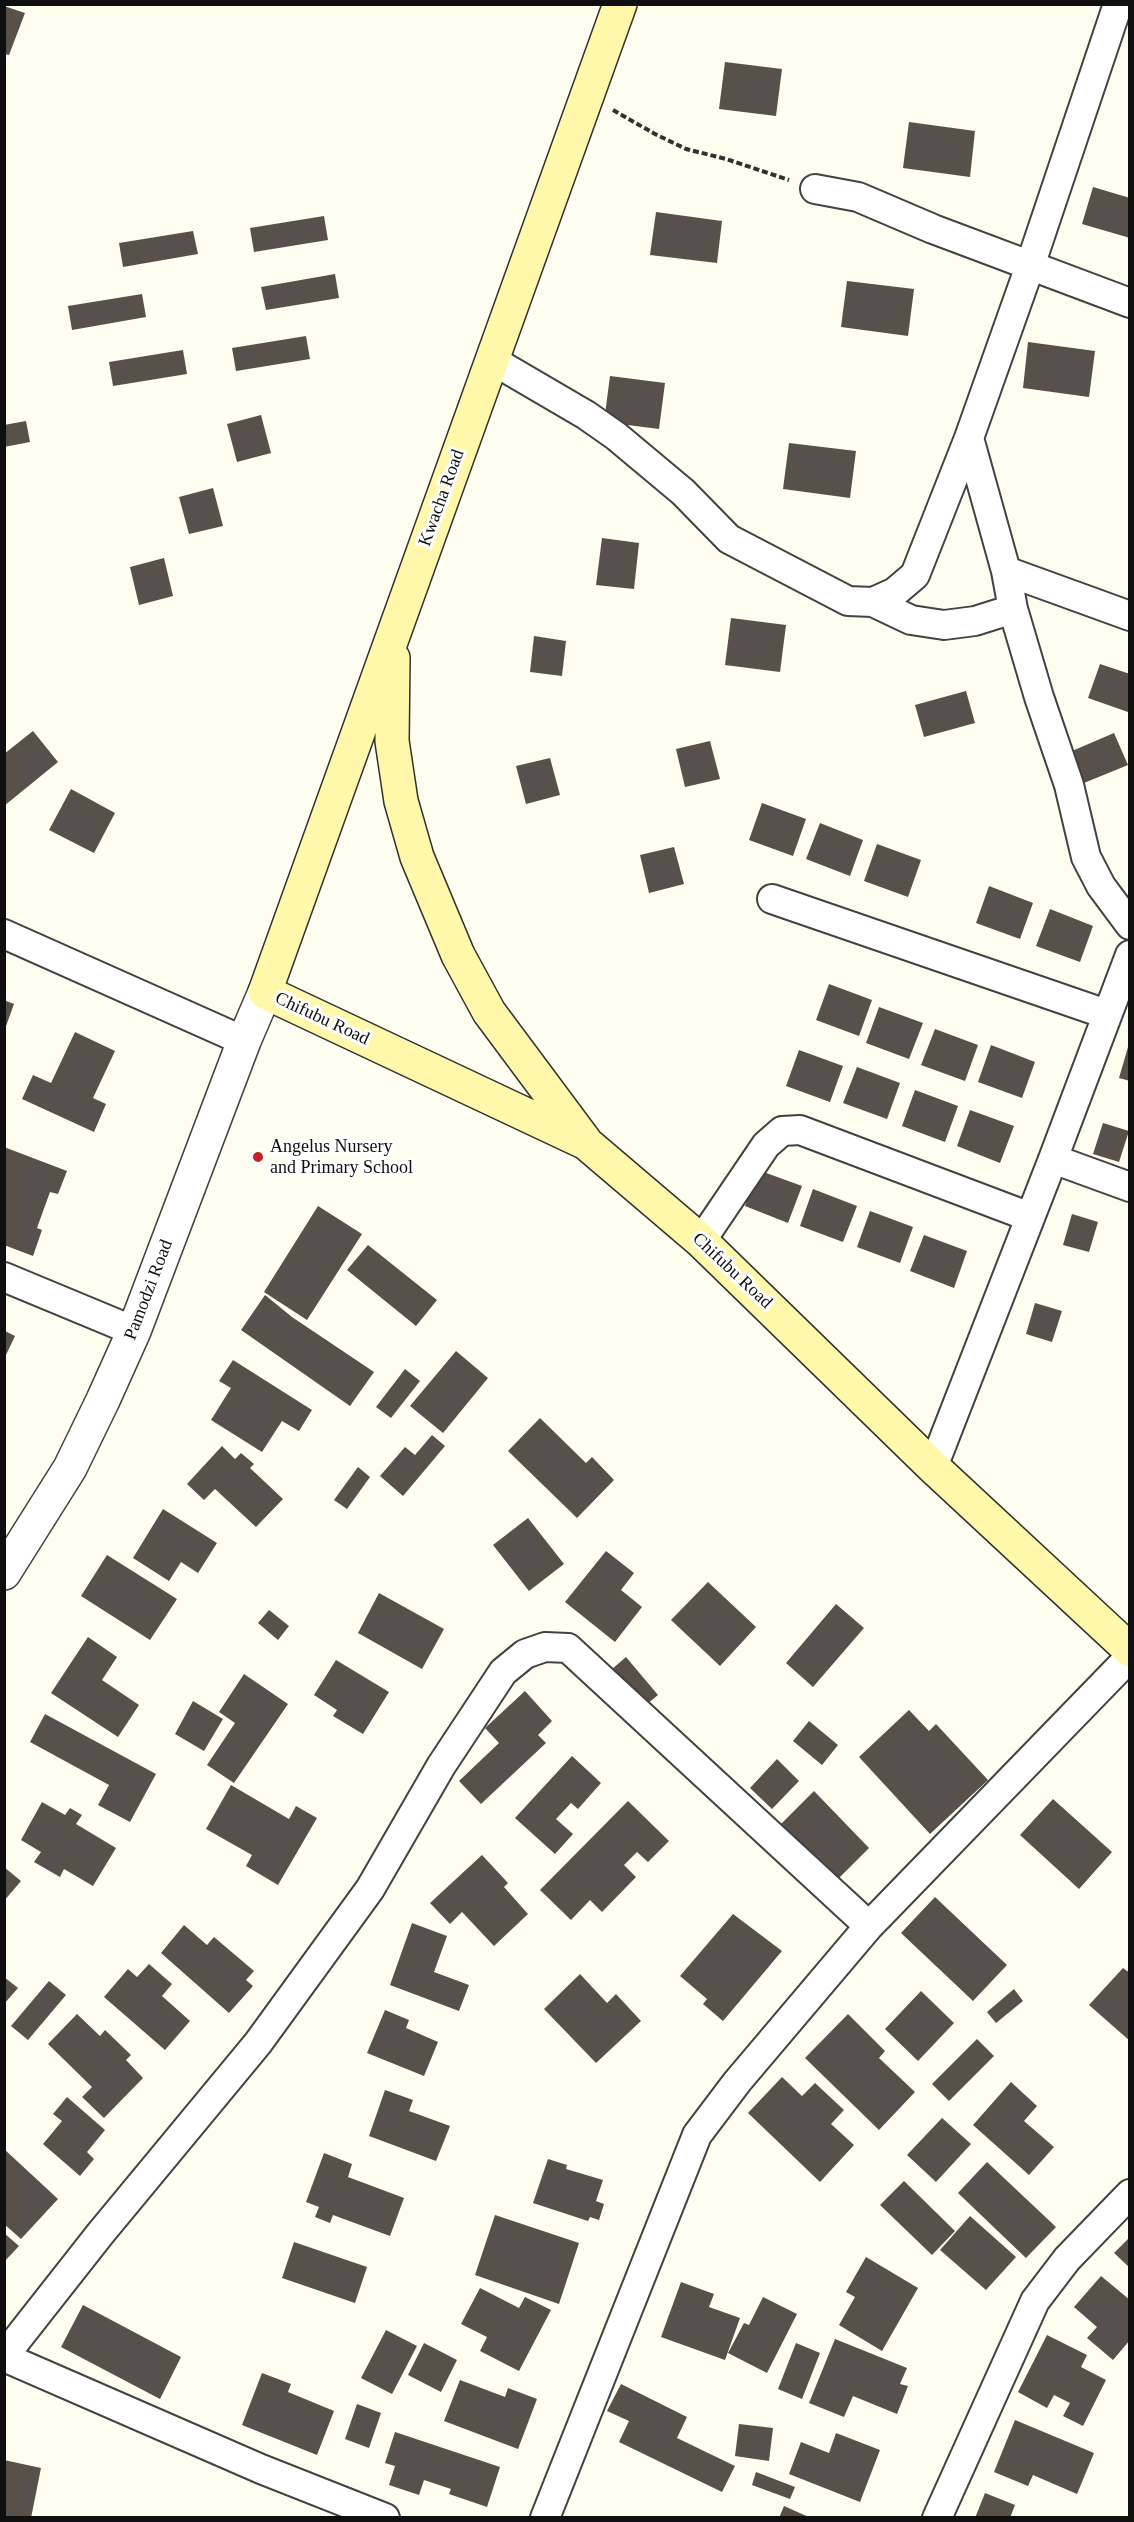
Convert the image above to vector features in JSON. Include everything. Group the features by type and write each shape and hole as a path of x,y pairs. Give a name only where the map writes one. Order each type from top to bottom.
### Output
{"main road":[{"name":"Kwacha Road","path":"265,992 620,4"},
{"path":"393,632 392,741 401,801 417,857 458,955 489,1012 586,1143"},
{"name":"Chifubu Road","path":"265,992 586,1143 701,1241 933,1467 1130,1650"}],"street":[{"path":"873,602 895,592 915,575 969,438 1119,4"},
{"path":"815,189 858,197 933,229 1130,303"},
{"path":"492,360 586,415 616,436 683,492 729,539 848,601 873,602 911,620 944,625 975,621 1013,609"},
{"path":"969,438 1006,571 1013,609 1039,698 1069,784 1086,857 1101,886 1130,925"},
{"path":"1006,571 1130,616"},
{"path":"772,899 1116,1006"},
{"path":"4,934 244,1041"},
{"path":"933,1467 1053,1159 1116,1006 1130,955"},
{"name":"Pamodzi Road","path":"4,1573 70,1468 134,1331 244,1041 265,992"},
{"path":"701,1241 766,1145 782,1131 800,1130 1030,1217"},
{"path":"1053,1159 1130,1187"},
{"path":"4,1277 134,1331"},
{"path":"386,2517 261,2469 4,2357 100,2234 258,2043 370,1889 441,1766 502,1672 525,1654 545,1647 568,1648 869,1926"},
{"path":"545,2517 697,2135 737,2082 869,1926 1130,1657"},
{"path":"937,2517 1035,2301 1067,2259 1130,2194"}],"path":[{"path":"587,96 686,149 726,159 815,189"}],"building":[{"path":"4,6 25,13 9,55 4,54"},
{"path":"725,62 782,69 776,116 719,109"},
{"path":"909,122 975,131 970,177 903,168"},
{"path":"1093,187 1130,198 1130,238 1082,224"},
{"path":"656,212 722,221 717,263 650,255"},
{"path":"324,216 328,240 254,252 250,228"},
{"path":"193,231 198,254 123,267 119,243"},
{"path":"335,274 339,298 266,310 261,287"},
{"path":"847,281 914,289 908,336 841,327"},
{"path":"142,294 146,317 72,330 68,306"},
{"path":"306,336 310,359 236,371 232,348"},
{"path":"1028,342 1095,351 1089,397 1023,388"},
{"path":"183,350 187,374 113,386 109,362"},
{"path":"610,376 665,383 659,429 604,422"},
{"path":"261,415 271,453 237,462 227,424"},
{"path":"26,421 30,442 4,447 4,425"},
{"path":"789,443 856,451 850,498 783,489"},
{"path":"213,488 223,526 189,534 179,497"},
{"path":"602,538 639,543 634,589 596,585"},
{"path":"164,558 173,596 139,605 130,567"},
{"path":"731,618 786,625 780,672 725,665"},
{"path":"534,636 566,641 562,676 530,672"},
{"path":"1100,664 1130,674 1128,712 1088,698"},
{"path":"966,691 975,723 924,737 915,705"},
{"path":"33,731 58,762 4,806 4,754"},
{"path":"1114,733 1128,765 1079,785 1065,754"},
{"path":"710,741 720,779 685,787 676,749"},
{"path":"550,758 560,795 526,804 516,766"},
{"path":"71,789 115,813 94,853 49,830"},
{"path":"762,803 806,819 793,856 749,840"},
{"path":"820,823 863,840 850,876 806,859"},
{"path":"877,844 921,860 908,897 864,881"},
{"path":"674,847 684,884 649,893 640,855"},
{"path":"989,886 1033,903 1020,939 976,923"},
{"path":"1050,909 1093,926 1080,962 1036,946"},
{"path":"829,984 872,1000 859,1036 816,1020"},
{"path":"4,1000 14,1004 5,1029 4,1029"},
{"path":"879,1007 923,1023 909,1059 866,1043"},
{"path":"935,1029 978,1045 965,1081 921,1065"},
{"path":"75,1032 115,1051 93,1098 106,1104 94,1132 22,1099 33,1075 51,1083"},
{"path":"991,1045 1035,1062 1022,1098 978,1082"},
{"path":"1128,1047 1130,1047 1130,1081 1119,1078"},
{"path":"799,1050 843,1066 830,1102 786,1086"},
{"path":"857,1067 900,1083 887,1119 843,1103"},
{"path":"915,1090 958,1106 945,1142 902,1126"},
{"path":"970,1110 1014,1126 1000,1163 957,1146"},
{"path":"1103,1123 1129,1131 1119,1162 1093,1154"},
{"path":"4,1147 67,1171 58,1194 50,1192 37,1228 42,1230 33,1256 4,1245"},
{"path":"758,1170 802,1186 788,1223 745,1206"},
{"path":"813,1189 857,1206 843,1242 800,1226"},
{"path":"318,1206 362,1234 307,1320 264,1292"},
{"path":"870,1211 913,1227 900,1263 857,1247"},
{"path":"1072,1214 1098,1222 1089,1252 1063,1245"},
{"path":"924,1235 967,1251 954,1288 910,1271"},
{"path":"368,1245 437,1300 416,1326 347,1270"},
{"path":"265,1295 292,1317 374,1372 350,1406 241,1330"},
{"path":"1035,1303 1062,1311 1052,1342 1026,1334"},
{"path":"5,1331 15,1336 5,1357"},
{"path":"456,1351 488,1378 443,1433 410,1406"},
{"path":"233,1360 312,1410 299,1431 282,1421 262,1452 211,1420 231,1388 219,1381"},
{"path":"405,1369 420,1381 391,1418 376,1407"},
{"path":"540,1418 586,1463 592,1457 614,1480 577,1518 508,1451"},
{"path":"432,1435 445,1446 403,1496 380,1476 405,1447 415,1455"},
{"path":"222,1446 235,1459 241,1453 254,1464 250,1468 283,1499 256,1527 215,1489 204,1500 187,1484"},
{"path":"358,1467 370,1477 347,1509 334,1500"},
{"path":"163,1509 217,1543 198,1573 181,1562 169,1581 133,1558"},
{"path":"528,1518 564,1564 529,1591 493,1545"},
{"path":"606,1551 634,1573 621,1590 642,1607 615,1642 565,1602"},
{"path":"107,1555 177,1599 150,1640 81,1596"},
{"path":"708,1582 756,1627 720,1666 671,1620"},
{"path":"379,1593 444,1629 422,1669 358,1633"},
{"path":"836,1604 864,1628 813,1687 786,1663"},
{"path":"269,1610 289,1626 278,1640 258,1623"},
{"path":"88,1637 117,1657 102,1680 139,1705 118,1737 51,1693"},
{"path":"626,1657 658,1695 635,1714 604,1676"},
{"path":"336,1660 389,1692 363,1734 333,1716 337,1710 314,1695"},
{"path":"244,1674 288,1704 234,1783 207,1765 235,1723 219,1712"},
{"path":"525,1691 552,1721 538,1735 546,1743 481,1804 459,1781 499,1743 485,1728"},
{"path":"193,1701 223,1719 204,1751 175,1734"},
{"path":"909,1710 929,1731 936,1724 988,1780 930,1834 859,1757"},
{"path":"45,1714 156,1774 130,1822 98,1805 109,1785 30,1742"},
{"path":"809,1721 838,1745 822,1765 793,1741"},
{"path":"572,1756 601,1783 578,1809 571,1803 556,1819 573,1834 555,1854 515,1818"},
{"path":"777,1759 799,1781 772,1809 750,1788"},
{"path":"231,1785 289,1819 296,1806 317,1818 278,1885 246,1866 252,1855 206,1829"},
{"path":"814,1791 869,1848 837,1880 781,1824"},
{"path":"1053,1799 1112,1852 1079,1889 1020,1835"},
{"path":"628,1801 669,1841 648,1862 637,1852 624,1865 636,1877 602,1912 590,1900 571,1920 540,1890"},
{"path":"42,1802 65,1815 70,1808 82,1815 76,1824 116,1848 93,1886 64,1869 60,1877 34,1862 41,1852 21,1840"},
{"path":"482,1855 508,1883 504,1887 528,1914 494,1946 462,1912 450,1924 430,1903"},
{"path":"4,1867 21,1881 4,1901"},
{"path":"935,1897 1007,1965 973,2001 901,1933"},
{"path":"733,1914 782,1951 723,2021 703,2004 707,1999 680,1976"},
{"path":"412,1923 447,1936 434,1972 469,1985 459,2011 390,1985"},
{"path":"184,1925 207,1945 214,1937 254,1971 246,1980 253,1986 229,2013 161,1953"},
{"path":"149,1964 172,1984 162,1996 190,2021 165,2050 104,1997 128,1969 137,1977"},
{"path":"1123,1968 1130,1973 1130,2041 1089,2005"},
{"path":"580,1974 607,2003 616,1994 641,2021 596,2063 544,2009"},
{"path":"4,1977 18,1988 4,2004"},
{"path":"49,1981 66,1995 28,2040 11,2026"},
{"path":"1014,1989 1023,2001 996,2023 987,2012"},
{"path":"921,1991 954,2023 918,2061 885,2029"},
{"path":"385,2010 409,2020 406,2028 438,2042 424,2076 367,2053"},
{"path":"77,2014 100,2036 105,2030 131,2055 126,2060 143,2078 104,2118 82,2097 92,2087 48,2044"},
{"path":"848,2014 885,2051 879,2058 915,2092 879,2130 805,2058"},
{"path":"977,2039 994,2056 949,2101 932,2084"},
{"path":"782,2077 802,2096 815,2083 844,2110 831,2124 854,2145 820,2182 748,2113"},
{"path":"1011,2082 1037,2106 1024,2121 1054,2147 1029,2175 973,2125"},
{"path":"385,2090 413,2100 409,2111 450,2126 436,2161 369,2136"},
{"path":"67,2097 105,2130 87,2152 94,2159 80,2176 43,2144 62,2121 53,2114"},
{"path":"942,2118 971,2144 936,2182 907,2155"},
{"path":"4,2149 58,2199 21,2239 4,2224"},
{"path":"324,2153 352,2164 348,2177 404,2198 390,2236 333,2215 330,2223 315,2217 319,2207 306,2202"},
{"path":"548,2159 567,2165 566,2169 603,2180 596,2201 604,2204 599,2220 590,2217 588,2221 533,2203"},
{"path":"987,2162 1056,2227 1026,2258 958,2193"},
{"path":"904,2181 955,2231 932,2255 880,2205"},
{"path":"495,2215 579,2243 559,2304 475,2275"},
{"path":"970,2216 1016,2257 986,2290 940,2250"},
{"path":"4,2233 19,2246 4,2262"},
{"path":"1130,2237 1130,2268 1114,2253"},
{"path":"294,2242 367,2267 355,2303 282,2278"},
{"path":"866,2257 918,2288 882,2351 839,2325 855,2297 846,2292"},
{"path":"1101,2276 1130,2300 1130,2340 1113,2360 1087,2338 1097,2327 1074,2307"},
{"path":"681,2282 714,2294 709,2307 740,2318 725,2360 661,2337"},
{"path":"480,2288 519,2308 525,2297 551,2310 519,2371 480,2351 487,2337 461,2324"},
{"path":"763,2297 797,2314 767,2373 728,2353 744,2323 749,2325"},
{"path":"83,2305 181,2357 160,2399 61,2347"},
{"path":"386,2330 417,2346 392,2394 361,2378"},
{"path":"1047,2335 1087,2355 1081,2367 1106,2380 1083,2426 1063,2416 1070,2403 1054,2395 1047,2408 1018,2392"},
{"path":"835,2339 907,2368 900,2384 908,2386 897,2414 853,2396 844,2417 809,2403"},
{"path":"424,2343 457,2360 441,2392 408,2375"},
{"path":"796,2343 820,2353 802,2399 778,2389"},
{"path":"262,2373 291,2384 288,2392 334,2411 317,2455 242,2425"},
{"path":"460,2380 505,2397 508,2388 537,2399 518,2449 444,2421"},
{"path":"621,2384 687,2417 677,2438 735,2466 722,2492 619,2442 629,2421 607,2411"},
{"path":"357,2404 381,2413 369,2448 345,2439"},
{"path":"1015,2420 1094,2453 1077,2494 1033,2475 1028,2486 994,2472"},
{"path":"739,2424 773,2428 769,2461 735,2456"},
{"path":"395,2432 500,2467 487,2507 449,2494 451,2489 424,2480 419,2495 389,2485 395,2466 385,2463"},
{"path":"836,2433 880,2450 860,2502 789,2474 801,2442 829,2453"},
{"path":"4,2460 41,2468 31,2518 4,2518"},
{"path":"756,2472 795,2487 790,2499 752,2485"},
{"path":"985,2493 1015,2505 1010,2518 975,2518"},
{"path":"784,2506 811,2518 779,2518"}],"place":[{"name":"Angelus Nursery and Primary School","path":"258,1157"}]}
